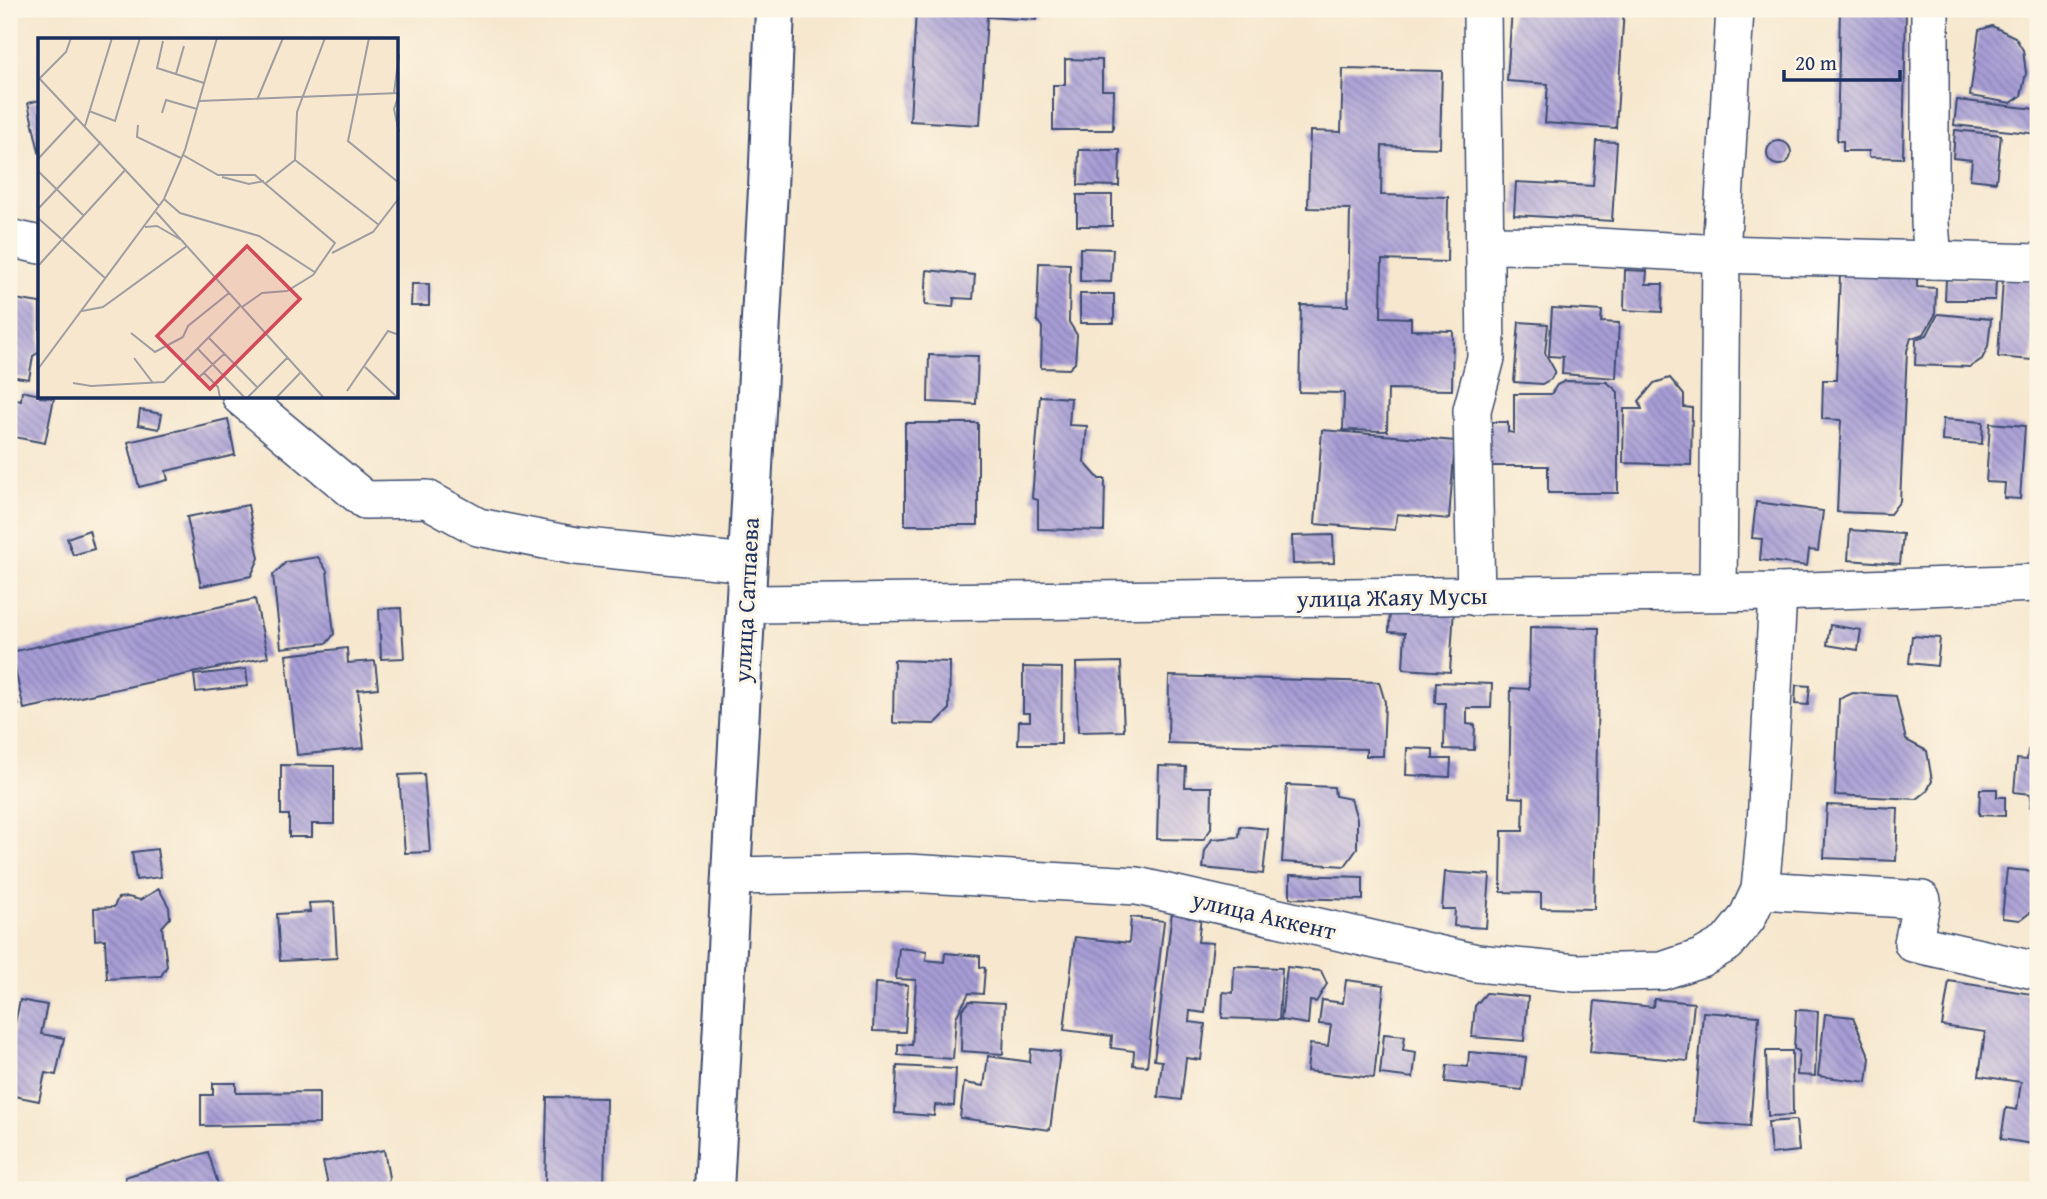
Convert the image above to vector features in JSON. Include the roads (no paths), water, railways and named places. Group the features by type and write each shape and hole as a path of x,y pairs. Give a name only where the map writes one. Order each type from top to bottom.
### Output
{"street":[{"name":"улица Сатпаева","path":"714,1190 768,189 775,9"},
{"path":"1476,597 1472,410 1486,358 1482,9"},
{"path":"1718,591 1721,254 1735,9"},
{"path":"1930,9 1930,223 1933,260"},
{"path":"9,238 38,245"},
{"path":"1485,245 2038,263"},
{"path":"243,399 365,499 426,499 478,527 576,545 748,563"},
{"name":"улица Жаяу Мусы","path":"746,604 1476,597 1778,592 2038,583"},
{"path":"1778,592 1760,890 1922,900 1913,943 2038,971"},
{"name":"улица Аккент","path":"730,876 908,873 1137,886 1477,963 1576,973 1662,971 1701,958 1727,943 1747,918 1760,890"}]}
